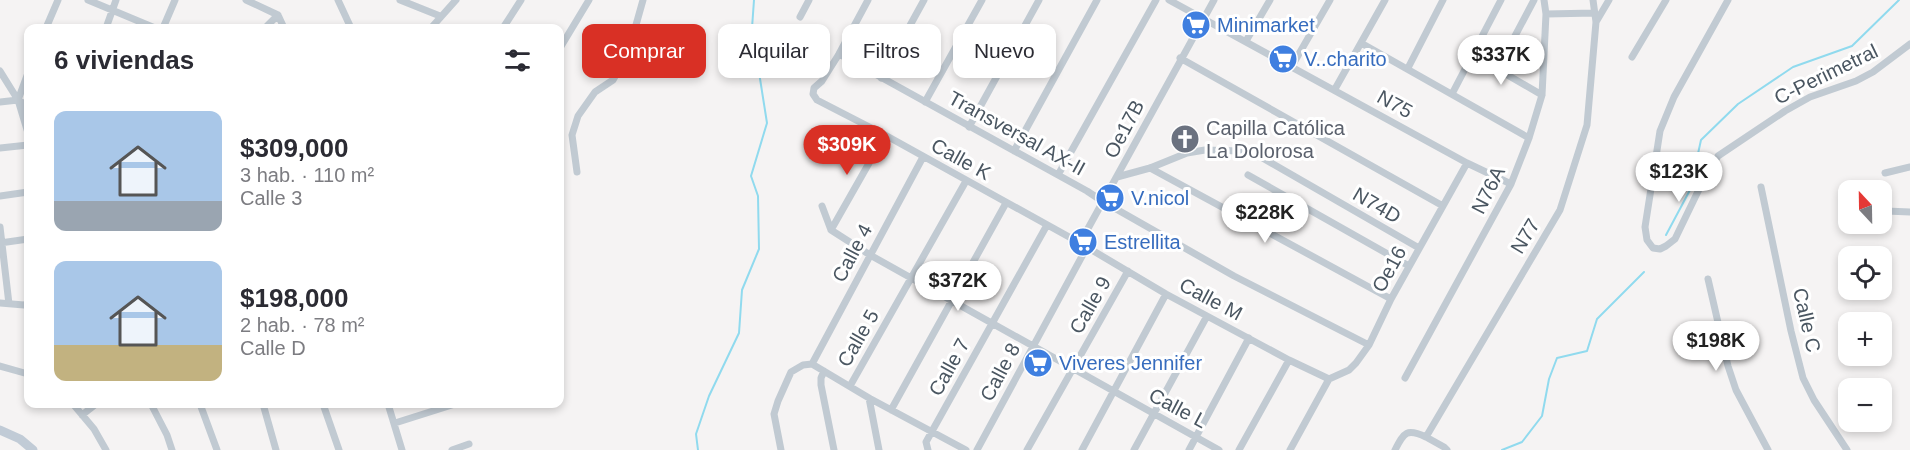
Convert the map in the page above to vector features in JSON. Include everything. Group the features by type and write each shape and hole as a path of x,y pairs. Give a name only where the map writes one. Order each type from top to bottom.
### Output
{"street":[{"path":"48,24 58,0"},
{"path":"88,0 145,24"},
{"path":"107,24 116,0"},
{"path":"165,24 175,0"},
{"path":"246,0 278,15 282,24"},
{"path":"338,0 349,24"},
{"path":"400,0 440,16"},
{"path":"434,24 456,0"},
{"path":"506,24 521,0"},
{"path":"564,41 589,0"},
{"path":"577,172 572,135 578,116 595,92 613,80 617,74 634,32 643,0"},
{"path":"800,17 809,0"},
{"path":"839,54 868,0"},
{"path":"911,24 924,0"},
{"path":"925,102 982,0"},
{"path":"969,127 1039,0"},
{"path":"1014,151 1097,0"},
{"path":"1058,175 1156,0"},
{"name":"N75","path":"1169,0 1467,163 1511,184"},
{"name":"Oe17B","path":"1080,243 1214,0"},
{"path":"1246,41 1270,0"},
{"path":"1292,66 1330,0"},
{"path":"1335,89 1385,0"},
{"path":"1408,68 1443,0"},
{"path":"1452,94 1501,0"},
{"path":"1497,70 1534,0"},
{"name":"N76A","path":"1406,378 1511,184 1529,138 1542,95 1546,14 1544,0"},
{"name":"N77","path":"1426,437 1560,210 1587,125 1596,22 1593,0"},
{"path":"1596,22 1609,0"},
{"path":"1632,57 1666,0"},
{"name":"C-Perimetral","path":"1728,0 1674,97 1660,131 1645,227 1647,240 1653,248 1660,249 1675,239 1703,181 1718,156 1810,97 1856,81 1873,72 1910,44"},
{"path":"1546,14 1595,13"},
{"path":"269,24 278,15"},
{"path":"1361,43 1529,138"},
{"name":"Calle K","path":"839,54 813,91 817,100 1080,243"},
{"path":"1473,55 1542,95"},
{"path":"1180,58 1443,206"},
{"path":"0,71 18,100 24,120"},
{"name":"Transversal AX-II","path":"882,78 1234,276 1369,345"},
{"path":"18,100 24,84"},
{"path":"0,102 18,100 24,104"},
{"path":"831,230 885,135"},
{"path":"0,148 24,145"},
{"name":"N74D","path":"1117,177 1150,168 1187,153 1205,150 1254,153 1419,248"},
{"name":"Calle 4","path":"812,364 923,157"},
{"name":"Oe16","path":"1329,379 1348,370 1369,345 1391,299 1467,163"},
{"path":"1885,173 1910,166"},
{"path":"1150,168 1391,299"},
{"path":"1248,175 1410,266"},
{"name":"Calle 5","path":"850,386 966,181"},
{"name":"Calle C","path":"1761,187 1803,378 1814,400 1847,450"},
{"path":"0,196 24,193"},
{"path":"891,410 1006,202"},
{"path":"822,206 831,230"},
{"path":"1892,211 1910,212"},
{"name":"Calle 7","path":"928,450 926,442 1047,225"},
{"path":"0,226 9,304"},
{"name":"Calle L","path":"831,230 870,255 1032,347 1219,450"},
{"path":"1,243 24,240"},
{"name":"Calle M","path":"1080,243 1166,294 1329,379"},
{"name":"Calle 8","path":"977,450 1087,247"},
{"name":"Calle 9","path":"1027,450 1128,271"},
{"path":"1708,279 1728,366 1736,390 1768,450"},
{"path":"1082,450 1166,294"},
{"path":"0,303 24,305"},
{"path":"1134,450 1207,315"},
{"path":"1189,450 1249,338"},
{"path":"1239,450 1289,360"},
{"path":"812,364 869,398 966,450"},
{"name":"Calle 5","path":"781,450 774,414 778,401 791,372 812,364"},
{"path":"0,366 24,373"},
{"path":"824,371 821,385 834,450"},
{"path":"1290,450 1329,379"},
{"path":"869,398 879,450"},
{"path":"76,408 94,429 106,450"},
{"path":"82,415 91,408"},
{"path":"153,408 172,450"},
{"path":"201,408 217,450"},
{"path":"263,408 276,450"},
{"path":"325,408 339,450"},
{"path":"389,408 402,450"},
{"path":"395,423 442,408"},
{"path":"0,430 20,439 33,450"},
{"path":"1395,450 1400,440 1411,431 1447,450"},
{"path":"452,450 469,444"}],"waterway":[{"path":"698,450 696,434 709,396 739,333 742,290 759,249 758,196 751,176 767,123 752,28 754,0"},
{"path":"1666,235 1690,190 1701,140 1738,104 1793,67 1852,46 1899,0"},
{"path":"1502,450 1522,442 1542,416 1549,379 1557,358 1587,351 1597,319 1644,272"}],"place":[{"name":"Minimarket","path":"1196,25"},
{"name":"V..charito","path":"1283,59"},
{"name":"Capilla Católica La Dolorosa","path":"1185,139"},
{"name":"V.nicol","path":"1110,198"},
{"name":"Estrellita","path":"1083,242"},
{"name":"Viveres Jennifer","path":"1038,363"}]}
